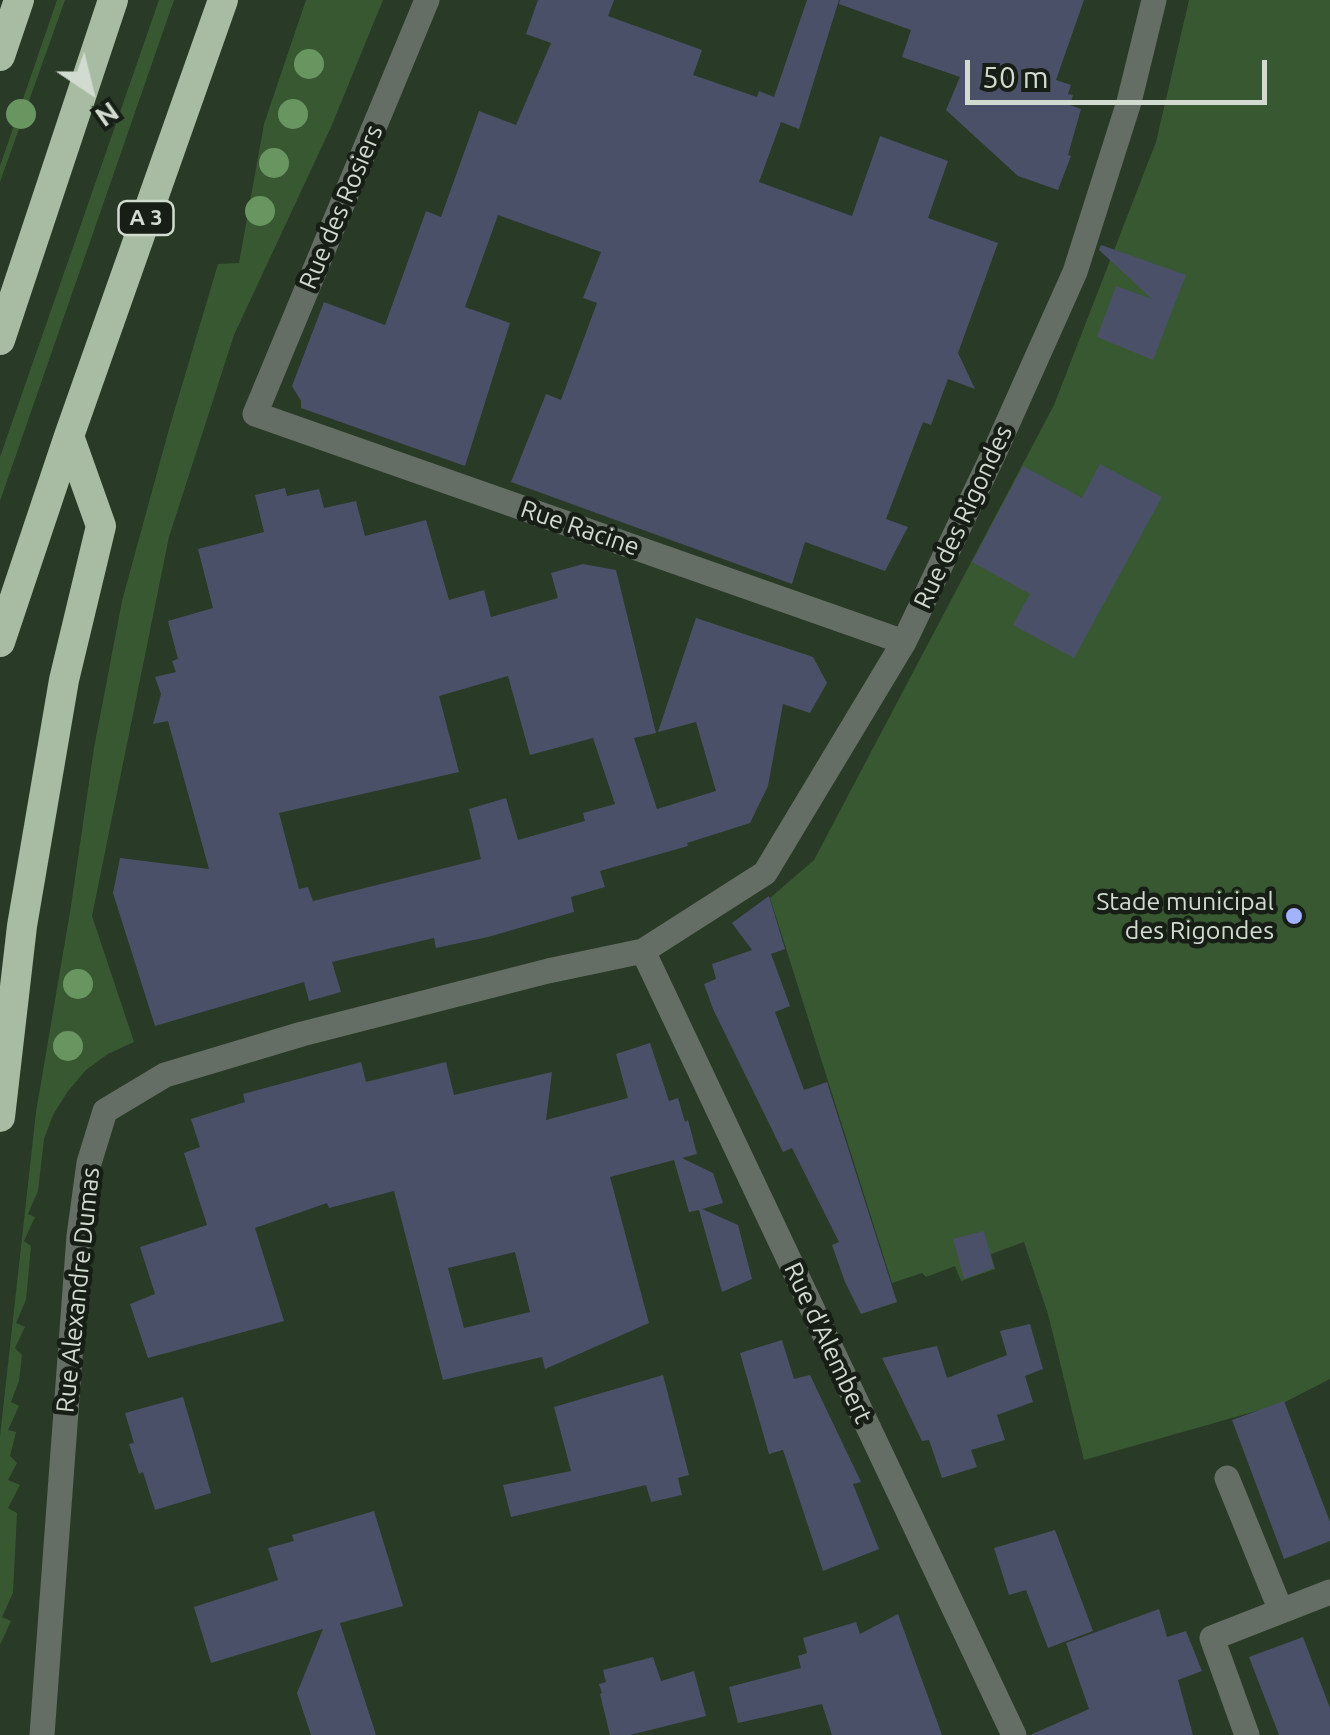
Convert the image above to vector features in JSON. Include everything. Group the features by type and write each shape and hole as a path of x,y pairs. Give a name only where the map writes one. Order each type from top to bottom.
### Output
{"highway":[{"path":"0,56 19,0"},
{"path":"0,340 113,0"},
{"name":"A 3","path":"0,642 222,0"},
{"path":"0,1117 22,926 64,680 101,526 70,436"}],"street":[{"name":"Rue des Rosiers","path":"255,414 428,0"},
{"name":"Rue des Rigondes","path":"644,952 765,873 904,642 996,449 1074,272 1128,102 1154,0"},
{"name":"Rue Racine","path":"255,414 904,642"},
{"name":"Rue Alexandre Dumas","path":"42,1735 79,1236 89,1163 105,1110 165,1075 285,1039 548,971 644,952"},
{"name":"Rue d'Alembert","path":"644,952 1014,1735"},
{"path":"1228,1478 1280,1611"},
{"path":"1247,1735 1212,1638 1330,1592"}],"green space":[{"path":"57,0 65,0 0,182 0,166"},
{"path":"159,0 174,0 0,501 0,457"},
{"path":"306,0 383,0 331,127 234,335 169,537 92,916 134,1042 86,1070 53,1115 44,1139 38,1191 28,1214 35,1217 24,1241 31,1246 26,1300 16,1323 25,1327 15,1348 22,1355 19,1381 11,1402 19,1406 8,1430 16,1432 10,1456 17,1463 8,1480 20,1485 8,1508 17,1513 13,1593 2,1617 11,1621 0,1645 0,1436 36,1112 94,748 122,601 169,429 218,264 239,263 264,124"},
{"path":"1189,0 1330,0 1330,1379 1281,1404 1084,1460 1048,1314 1024,1242 991,1254 995,1269 961,1281 955,1266 926,1277 922,1273 892,1283 770,898 814,860 1054,405 1156,142"}],"building":[{"path":"538,0 614,0 608,16 702,50 693,75 757,97 759,91 774,97 807,0 839,0 799,129 781,122 759,182 852,216 880,136 948,161 928,218 998,243 958,353 975,389 948,379 931,425 923,422 886,519 908,527 885,571 805,542 792,584 511,482 546,394 561,400 597,303 583,298 601,252 498,215 465,307 510,323 465,466 301,408 292,386 324,302 385,325 426,211 441,217 479,111 516,125 551,43 526,34"},
{"path":"840,0 1084,0 1056,80 1071,85 1070,105 1081,109 1068,155 1071,156 1058,190 1018,176 946,110 960,77 902,57 911,30 839,4"},
{"path":"1101,245 1186,275 1153,360 1097,337 1116,286 1152,299 1099,250"},
{"path":"1100,464 1162,497 1074,658 1013,625 1030,594 972,562 1023,466 1082,498"},
{"path":"285,488 287,496 319,489 324,508 356,501 365,536 426,520 449,600 484,590 491,617 558,598 551,573 583,564 616,570 656,733 634,738 657,809 716,791 696,722 658,732 696,618 813,657 827,683 810,713 783,704 768,786 750,823 687,843 688,846 600,871 605,887 571,897 574,912 436,948 434,938 332,962 341,992 309,1001 304,982 155,1026 113,893 120,858 209,869 168,721 153,724 161,694 155,677 176,672 172,661 178,659 168,621 213,608 198,549 264,532 255,495","holes":["508,676 530,755 593,738 615,804 583,813 585,821 518,840 506,798 469,809 481,859 313,901 308,887 299,889 279,813 459,772 439,696"]},
{"path":"769,896 785,949 771,954 790,1006 775,1012 804,1090 827,1082 897,1302 861,1314 832,1245 839,1242 792,1148 783,1152 704,984 716,979 712,964 752,950 732,923"},
{"path":"650,1043 669,1101 678,1098 685,1122 688,1120 697,1154 682,1158 713,1173 723,1203 702,1209 738,1225 752,1279 722,1292 699,1210 689,1212 674,1160 610,1177 649,1323 545,1369 542,1357 443,1380 394,1191 329,1208 327,1203 255,1228 284,1321 148,1358 130,1304 155,1294 140,1247 207,1225 184,1153 200,1147 191,1119 245,1102 243,1094 361,1062 366,1082 446,1062 454,1095 552,1072 546,1120 628,1098 616,1054","holes":["515,1252 530,1312 464,1328 448,1268"]},
{"path":"984,1231 994,1268 964,1279 953,1239"},
{"path":"1030,1324 1043,1369 1025,1376 1033,1402 997,1415 1005,1440 971,1450 977,1467 942,1478 929,1440 922,1441 882,1358 937,1346 947,1378 1007,1355 1000,1331"},
{"path":"782,1340 794,1379 810,1375 861,1482 853,1484 879,1549 823,1571 783,1450 769,1454 740,1353"},
{"path":"663,1375 689,1475 678,1478 682,1495 651,1502 646,1485 511,1517 503,1485 571,1471 554,1407"},
{"path":"183,1397 211,1493 155,1510 129,1444 134,1443 125,1413"},
{"path":"1284,1401 1330,1522 1330,1541 1284,1559 1232,1420"},
{"path":"374,1511 403,1606 340,1623 376,1735 311,1735 297,1693 323,1629 211,1663 194,1607 278,1580 268,1548 294,1541 292,1535"},
{"path":"1055,1530 1093,1631 1048,1648 1026,1590 1009,1595 994,1548"},
{"path":"1159,1609 1167,1637 1186,1631 1202,1671 1178,1680 1193,1735 1030,1735 1089,1709 1066,1643"},
{"path":"898,1614 942,1735 832,1735 822,1704 738,1723 729,1687 801,1668 798,1656 807,1653 803,1638 856,1622 860,1634"},
{"path":"1303,1637 1330,1708 1330,1735 1279,1735 1249,1657"},
{"path":"653,1657 661,1681 694,1671 706,1716 630,1735 610,1735 600,1694 599,1684 606,1682 603,1670"}],"place":[{"name":"Stade municipal des Rigondes","path":"1294,916"}]}
